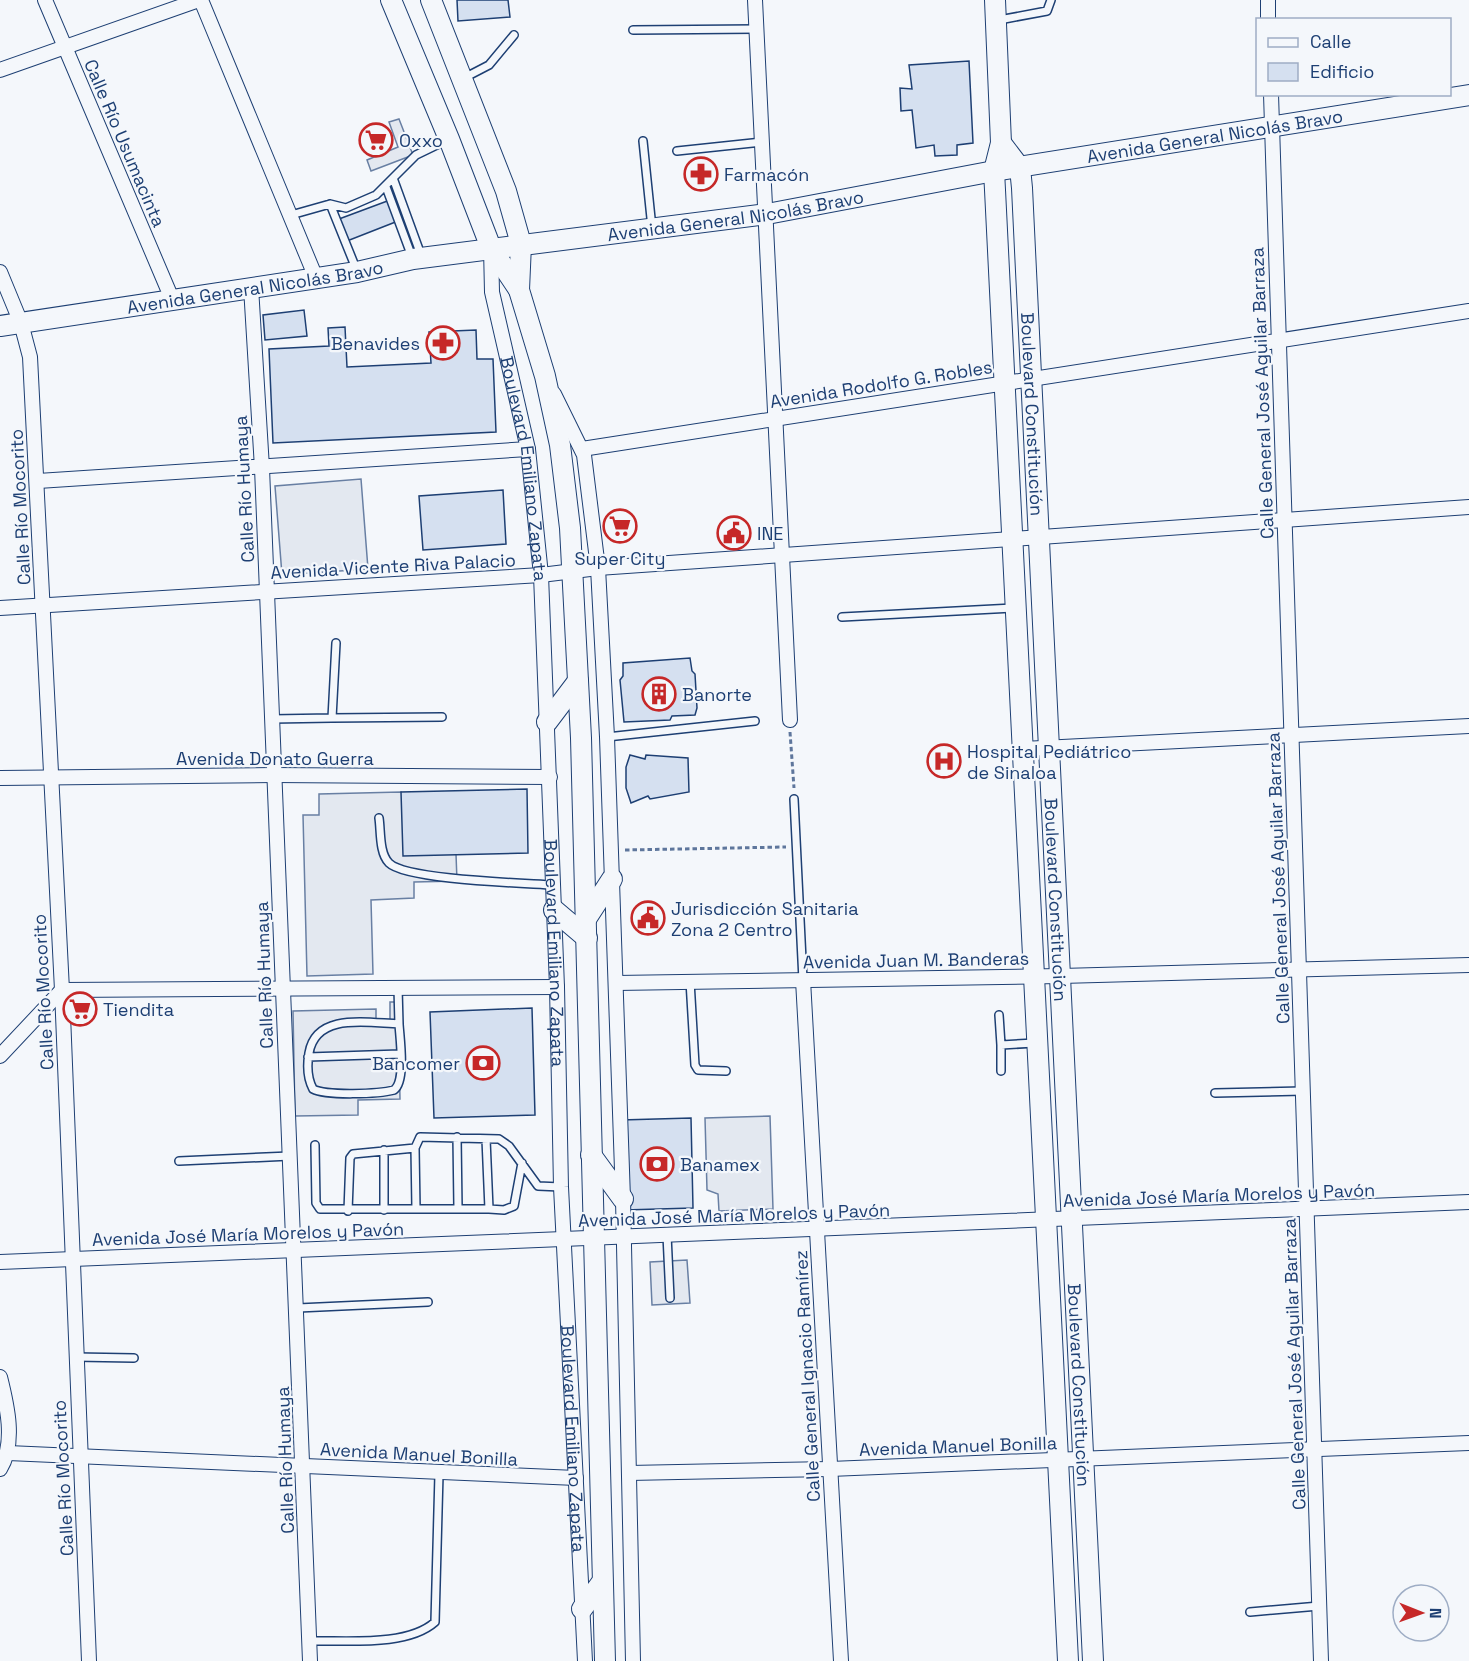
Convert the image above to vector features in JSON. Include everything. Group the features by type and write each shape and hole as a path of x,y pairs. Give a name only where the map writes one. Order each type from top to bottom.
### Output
{"main road":[{"name":"Boulevard Emiliano Zapata","path":"391,0 449,139 491,248 519,290 544,375 565,479 574,571 578,681 605,1661"},
{"name":"Boulevard Emiliano Zapata","path":"432,0 507,191 521,244 519,290"},
{"name":"Boulevard Constitución","path":"995,0 1001,143 994,171 1068,1661"},
{"name":"Avenida General Nicolás Bravo","path":"0,326 357,272 418,258 767,214 994,171 1469,95"},
{"path":"1001,143 1020,168"},
{"name":"Boulevard Constitución","path":"1020,168 1093,1661"},
{"path":"547,722 578,681"},
{"path":"554,910 586,928 612,879"},
{"path":"591,1155 623,1198"},
{"path":"582,1609 602,1582"}],"street":[{"name":"Calle Río Usumacinta","path":"45,0 172,299"},
{"path":"0,70 200,0 316,278"},
{"path":"755,0 784,556 790,720"},
{"path":"1268,0 1268,18"},
{"name":"Calle General José Aguilar Barraza","path":"1271,96 1321,1661"},
{"name":"Boulevard Emiliano Zapata","path":"491,248 492,292 528,449 541,575 554,885 561,1187 585,1661"},
{"name":"Calle Río Mocorito","path":"0,272 21,323 30,357 38,481 50,778 62,990 71,1260 89,1661"},
{"name":"Calle Río Humaya","path":"251,287 262,468 282,990 298,1308 310,1661"},
{"name":"Avenida Rodolfo G. Robles","path":"582,449 1005,383 1031,377 1278,342 1469,311"},
{"name":"Boulevard Emiliano Zapata","path":"544,375 582,449 598,568 607,737 623,1198 633,1661"},
{"path":"38,481 528,449"},
{"name":"Avenida Vicente Riva Palacio","path":"0,608 541,575 598,568 1469,507"},
{"path":"1023,749 1469,726"},
{"name":"Avenida Donato Guerra","path":"0,778 274,775 550,777"},
{"name":"Avenida Juan M. Banderas","path":"616,983 1061,976 1469,965"},
{"name":"Calle General Ignacio Ramírez","path":"803,980 841,1661"},
{"path":"0,1056 62,990 557,987"},
{"name":"Avenida José María Morelos y Pavón","path":"0,1262 1469,1202"},
{"path":"0,1377 6,1405 8,1453 0,1469"},
{"name":"Avenida Manuel Bonilla","path":"629,1473 830,1469 1469,1443"},
{"name":"Avenida Manuel Bonilla","path":"8,1453 439,1474 576,1478"}],"lane":[{"path":"996,21 1047,11 1051,0"},
{"path":"633,30 757,29"},
{"path":"464,78 489,65 514,35"},
{"path":"291,215 330,204 346,208 376,195 421,152 449,139"},
{"path":"643,141 652,229"},
{"path":"677,151 762,142"},
{"path":"393,178 418,258"},
{"path":"386,187 418,258"},
{"path":"330,204 357,272"},
{"path":"842,617 1016,608"},
{"path":"332,718 336,643"},
{"path":"272,719 442,717"},
{"path":"607,737 755,721"},
{"path":"794,799 803,980"},
{"path":"380,818 384,854 388,862 395,867 412,873 554,885"},
{"path":"690,981 695,1065 698,1071 726,1071"},
{"path":"398,988 400,1054 400,1084 388,1092 318,1092 310,1083 308,1057 311,1041 328,1026 399,1024"},
{"path":"999,1015 1001,1071"},
{"path":"1001,1045 1037,1043"},
{"path":"308,1057 400,1054"},
{"path":"1215,1093 1303,1091"},
{"path":"416,1209 415,1148 420,1137 457,1137 504,1142 538,1186 561,1187"},
{"path":"457,1137 458,1208"},
{"path":"486,1139 489,1209"},
{"path":"315,1145 316,1206 320,1209 348,1211 458,1208 504,1210 514,1206 522,1163"},
{"path":"348,1211 350,1158 353,1154 415,1148"},
{"path":"384,1150 384,1210"},
{"path":"180,1161 290,1156"},
{"path":"667,1235 670,1298"},
{"path":"298,1308 428,1302"},
{"path":"75,1357 134,1358"},
{"path":"309,1641 408,1638 425,1631 435,1622 439,1474"},
{"path":"1250,1612 1319,1606"}],"path":[{"path":"790,720 794,799"},
{"path":"611,850 796,847"}],"shaded area":[{"path":"399,119 413,155 371,171 367,160 398,147 389,122"},
{"path":"361,479 368,569 282,575 275,486"},
{"path":"401,792 456,854 457,881 414,882 414,898 371,900 373,974 307,976 303,815 319,815 319,794"},
{"path":"390,1002 398,1002 400,1099 358,1100 358,1115 295,1116 293,1011 376,1009 376,1020 390,1020"},
{"path":"770,1116 773,1209 719,1211 718,1194 707,1190 705,1118"},
{"path":"687,1260 690,1303 652,1305 650,1262"}],"building":[{"path":"457,0 508,0 510,17 458,21"},
{"path":"969,61 973,143 957,145 957,155 935,156 934,145 916,148 912,110 901,111 900,88 912,89 909,65"},
{"path":"390,200 398,221 347,241 339,219"},
{"path":"304,310 307,336 265,340 263,315"},
{"path":"345,327 347,367 431,363 429,332 476,330 477,359 493,359 496,432 273,443 269,349 329,346 328,328"},
{"path":"503,490 506,544 423,550 419,496"},
{"name":"Banorte","path":"690,658 692,671 695,674 697,708 695,715 672,716 670,720 624,722 620,680 623,676 623,663"},
{"path":"630,755 645,759 646,755 688,758 689,792 650,799 648,796 631,803 626,788 626,767"},
{"path":"527,789 528,853 403,856 401,792"},
{"name":"Bancomer","path":"532,1008 535,1115 434,1118 430,1012"},
{"name":"Banamex","path":"691,1118 693,1208 624,1210 621,1120"}],"place":[{"name":"Oxxo","path":"376,140"},
{"name":"Farmacón","path":"701,174"},
{"name":"Benavides","path":"443,343"},
{"name":"Super City","path":"620,526"},
{"name":"INE","path":"734,533"},
{"name":"Banorte","path":"659,694"},
{"name":"Hospital Pediátrico de Sinaloa","path":"944,761"},
{"name":"Jurisdicción Sanitaria Zona 2 Centro","path":"648,918"},
{"name":"Tiendita","path":"80,1009"},
{"name":"Bancomer","path":"483,1063"},
{"name":"Banamex","path":"657,1164"}]}
